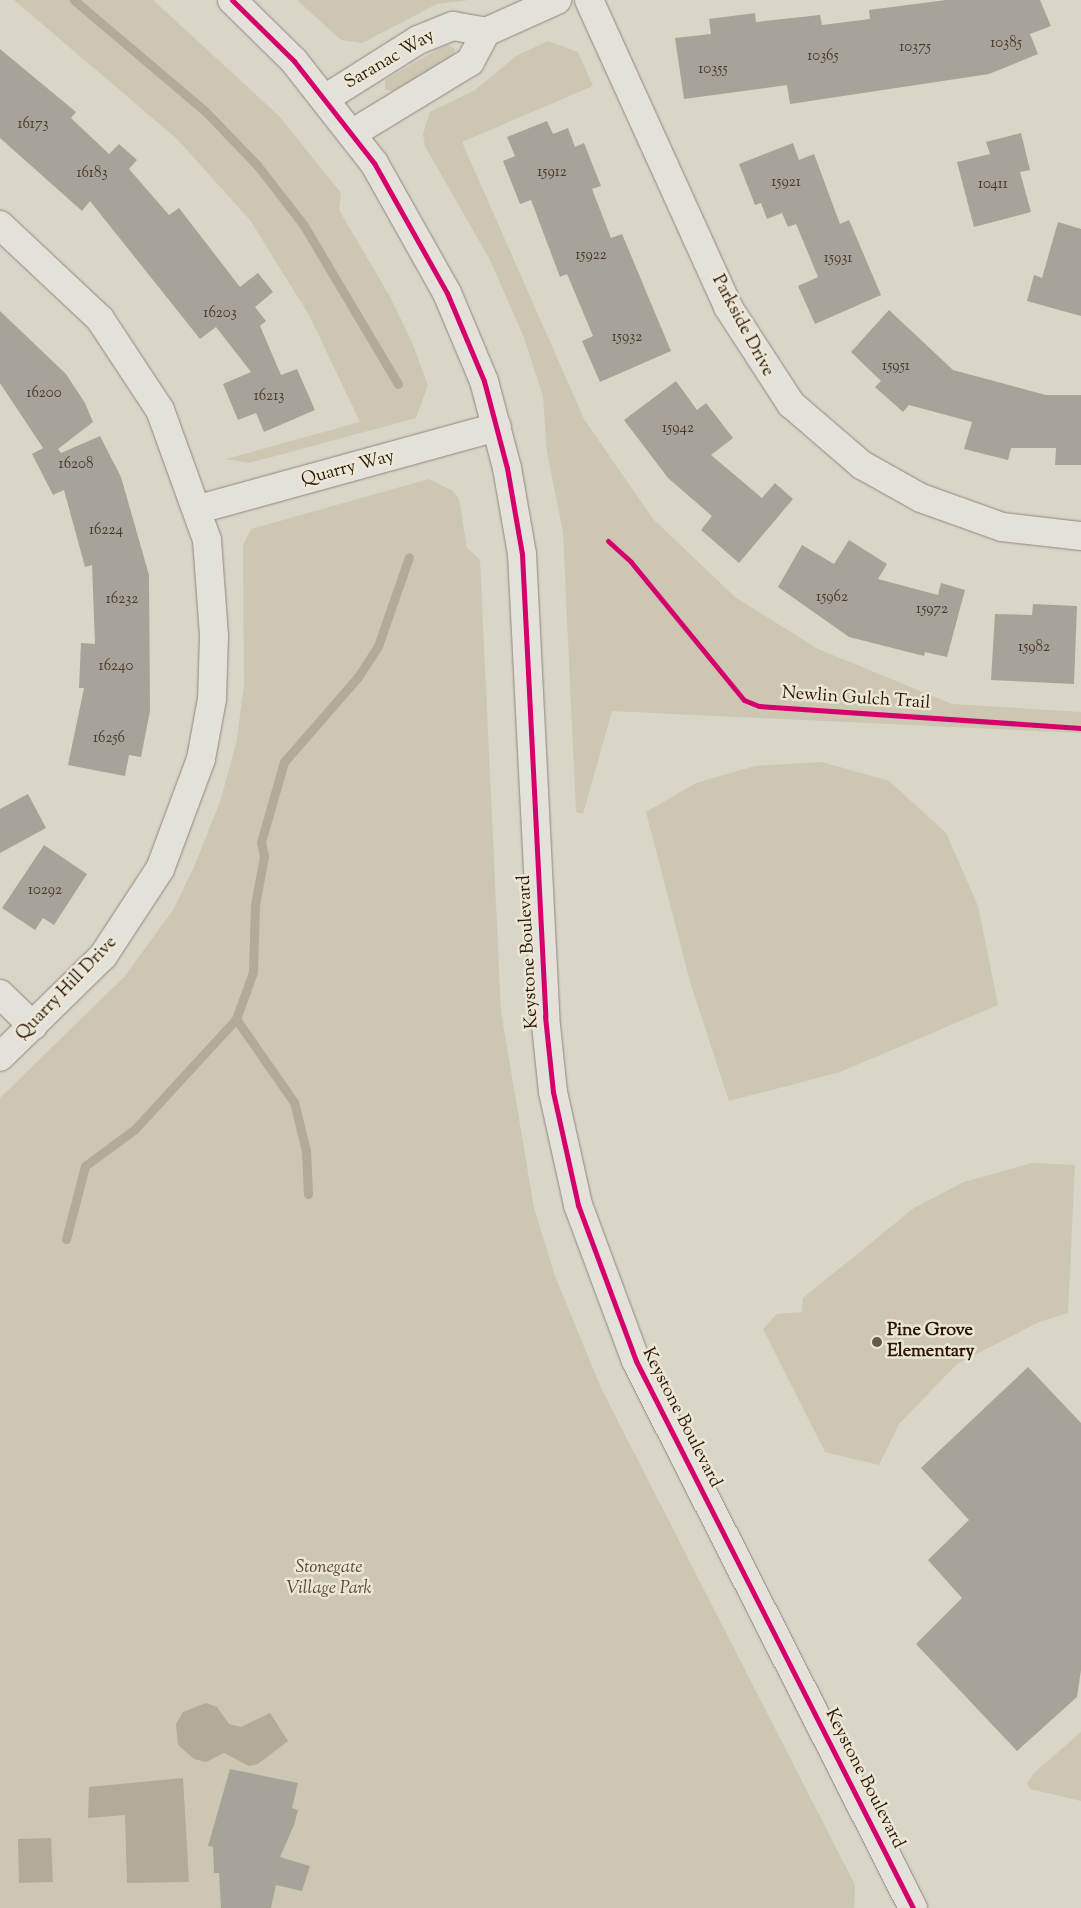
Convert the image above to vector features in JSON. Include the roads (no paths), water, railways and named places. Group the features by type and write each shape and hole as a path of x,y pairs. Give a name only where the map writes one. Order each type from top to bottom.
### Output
{"street":[{"name":"Keystone Boulevard","path":"232,0 326,98 353,133 447,293 484,381 517,511 523,571 553,1092 578,1205 636,1361 914,1908"},
{"path":"353,133 470,62 486,32 556,0"},
{"name":"Parkside Drive","path":"589,0 728,307 791,404 862,465 929,502 1002,527 1081,536"},
{"name":"Saranac Way","path":"326,98 426,37 453,26 486,32"},
{"name":"Quarry Hill Drive","path":"0,225 75,293 129,358 174,437 199,509 211,576 214,667 208,724 185,812 160,869 120,934 0,1057"},
{"name":"Quarry Way","path":"199,509 497,428"},
{"path":"0,994 32,1026"}],"waterway":[{"path":"74,0 206,112 257,165 303,224 398,384"},
{"path":"66,1239 85,1166 135,1129 236,1019 253,972 255,905 264,856 261,842 284,762 358,677 378,646 409,557"},
{"path":"236,1019 294,1102 306,1151 308,1194"}],"place":[{"name":"Pine Grove Elementary","path":"877,1342"}],"park label":[{"name":"Stonegate Village Park","path":"329,1579"}]}
